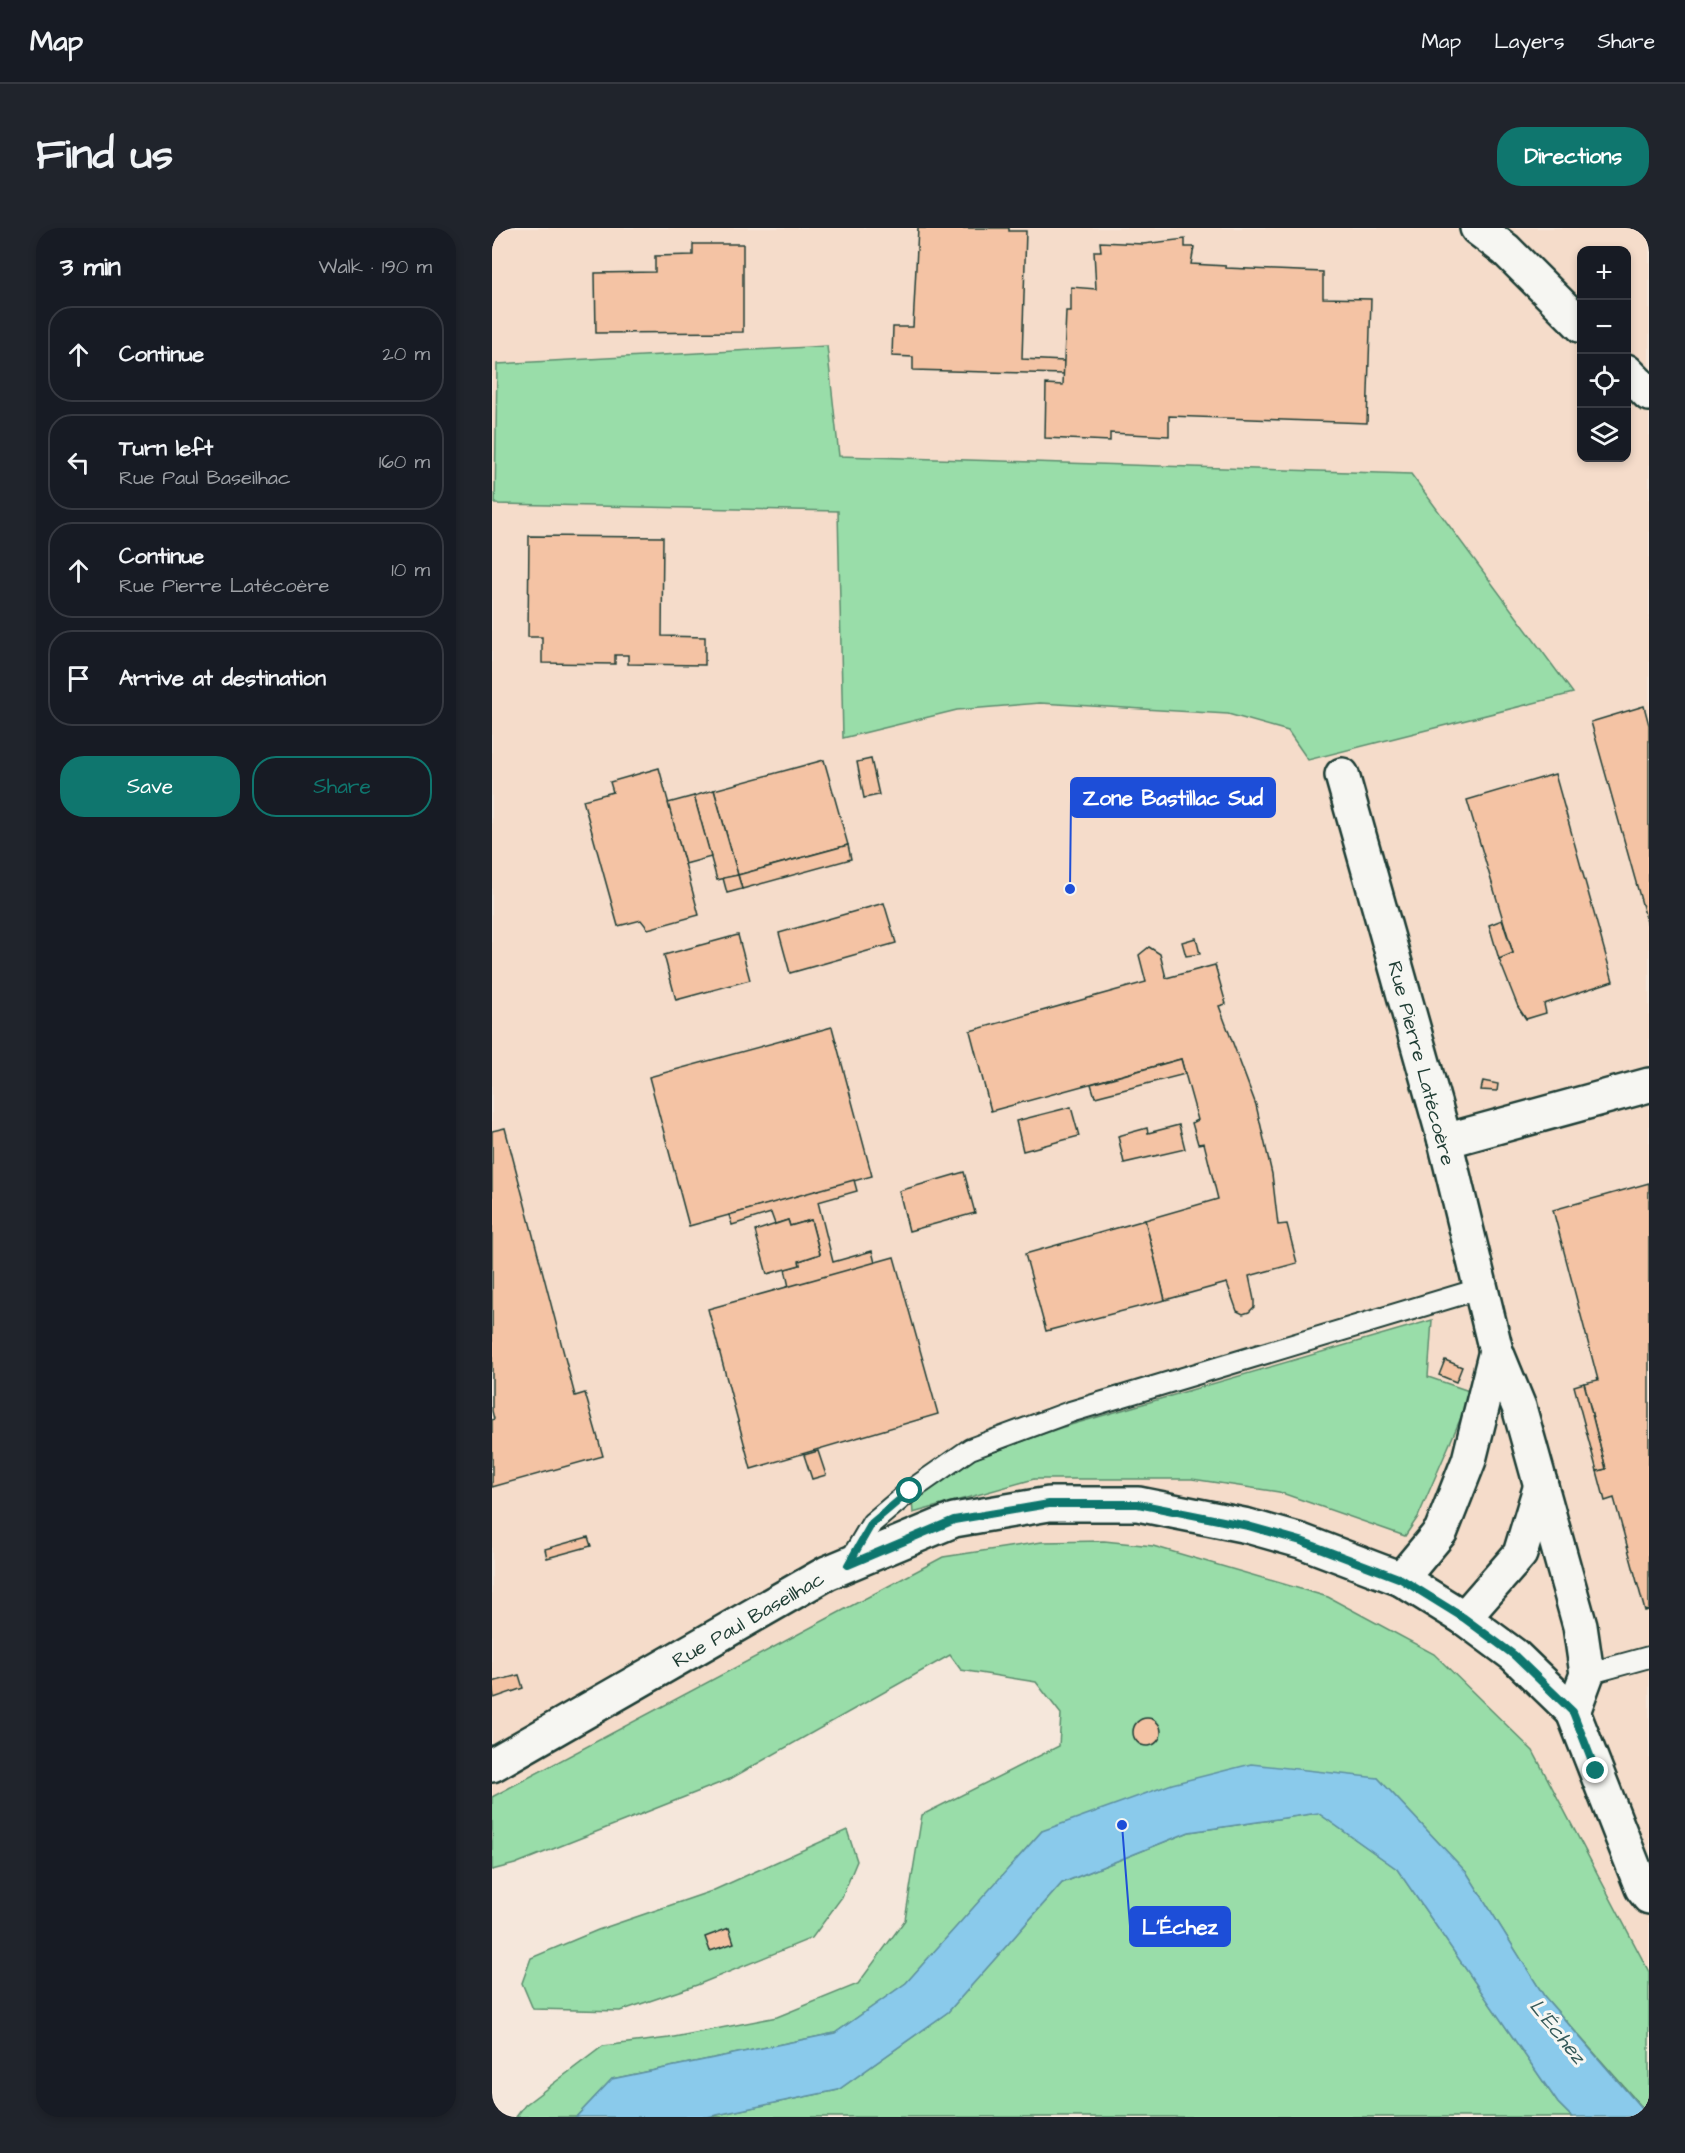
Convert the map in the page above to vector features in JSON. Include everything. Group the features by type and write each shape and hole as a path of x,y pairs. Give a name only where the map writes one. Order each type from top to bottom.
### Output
{"street":[{"path":"1477,228 1506,250 1577,322"},
{"path":"1631,376 1649,394"},
{"name":"Rue Pierre Latécoère","path":"1342,775 1445,1142 1496,1352 1519,1407 1580,1626 1587,1674 1573,1712"},
{"path":"1445,1142 1649,1086"},
{"name":"Rue Pierre Latécoère","path":"1401,1579 1441,1531 1469,1460 1496,1352"},
{"path":"1464,1618 1520,1554 1541,1485"},
{"name":"Rue Paul Baseilhac","path":"492,1765 827,1573 954,1520 1049,1504 1138,1504 1248,1526 1280,1535 1401,1579 1464,1618 1514,1655 1573,1712"},
{"path":"1573,1712 1642,1888 1649,1897"}],"lane":[{"path":"848,1565 872,1523 910,1491 970,1449 1070,1412 1479,1289"},
{"path":"1587,1674 1649,1657"}],"shaded area":[{"path":"492,228 1649,228 1649,1972 1618,1918 1104,1541 1042,1542 943,1557 492,1797","holes":["1432,1320 1428,1377 1405,1536 1279,1492 1192,1479 1034,1479 914,1513 930,1486 974,1459 1060,1428"]}],"green space":[{"path":"827,346 839,456 1411,474 1573,693 1308,760 1288,731 1228,714 1040,703 957,710 843,738 838,511 495,504 497,364"},
{"path":"1432,1320 1428,1377 1472,1392 1418,1517 1405,1536 1279,1492 1192,1479 1034,1479 913,1513 912,1500 974,1459 1060,1428"},
{"path":"1104,1541 1153,1546 1328,1597 1434,1654 1533,1751 1649,1972 1649,2115 1544,1996 1467,1873 1378,1778 1042,1831 906,1983 835,2033 612,2079 576,2117 516,2117 525,2105 603,2046 669,2038 777,2017 858,1984 905,1920 922,1815 1059,1746 1061,1714 1036,1682 961,1670 950,1655 730,1779 515,1864 492,1870 492,1797 943,1557 1042,1542"},
{"path":"1318,1813 1397,1869 1558,2103 1572,2117 707,2117 838,2090 948,2012 1062,1883 1189,1832"},
{"path":"847,1830 857,1861 842,1897 812,1938 697,1985 620,2011 533,2009 522,1983 531,1958 598,1930 712,1891"}],"water":[{"path":"1251,1764 1378,1778 1467,1873 1544,1996 1649,2117 1572,2117 1558,2103 1397,1869 1318,1813 1189,1832 1062,1883 948,2012 838,2090 707,2117 576,2117 612,2079 835,2033 906,1983 1042,1831 1172,1784"}],"building":[{"path":"918,228 1009,228 1009,231 1026,231 1022,359 1064,361 1064,374 913,370 913,357 892,356 893,327 913,327"},
{"path":"1185,239 1185,247 1194,247 1191,264 1226,266 1226,268 1323,272 1323,298 1371,299 1367,423 1169,416 1169,436 1110,433 1110,441 1045,438 1046,384 1063,385 1066,311 1071,311 1071,287 1096,289 1094,251 1101,251 1100,242 1143,244"},
{"path":"693,244 743,244 743,332 596,333 595,273 655,272 655,256 693,255"},
{"path":"529,536 663,537 662,636 705,637 705,665 628,664 628,655 615,655 615,664 542,663 542,637 528,637"},
{"path":"1644,706 1649,725 1649,929 1591,722"},
{"path":"871,759 879,795 864,798 857,762"},
{"path":"824,760 848,845 738,875 714,790"},
{"path":"659,768 699,915 648,929 641,920 618,926 583,800 613,792 610,782"},
{"path":"1555,774 1613,981 1544,1004 1546,1013 1526,1019 1518,1007 1499,959 1513,953 1467,800"},
{"path":"714,790 738,875 717,880 694,796"},
{"path":"694,796 711,857 685,864 668,803"},
{"path":"848,845 851,859 742,889 738,875"},
{"path":"738,875 742,889 727,893 723,878"},
{"path":"884,903 896,943 790,973 779,933"},
{"path":"1502,920 1513,953 1499,959 1489,925"},
{"path":"738,935 750,980 676,1000 664,955"},
{"path":"1196,938 1200,954 1186,956 1182,942"},
{"path":"1149,947 1160,954 1166,978 1215,965 1226,1004 1219,1006 1256,1105 1272,1174 1278,1225 1287,1224 1297,1263 1249,1276 1254,1307 1243,1314 1237,1311 1227,1283 1165,1300 1145,1220 1218,1199 1204,1143 1198,1144 1192,1123 1198,1120 1181,1059 991,1111 970,1031 1146,982 1139,955"},
{"path":"832,1027 872,1176 689,1226 649,1077"},
{"path":"1181,1059 1185,1074 1095,1097 1091,1084"},
{"path":"1483,1081 1498,1084 1497,1091 1481,1090"},
{"path":"1071,1107 1079,1136 1023,1151 1016,1121"},
{"path":"1179,1125 1185,1149 1124,1163 1118,1136 1147,1128 1148,1133"},
{"path":"505,1128 575,1396 585,1393 603,1456 492,1487 492,1420 494,1419 492,1411 492,1131"},
{"path":"964,1172 975,1213 909,1231 899,1191"},
{"path":"854,1180 857,1191 818,1202 833,1262 872,1251 875,1263 789,1287 785,1269 800,1265 799,1261 820,1254 811,1220 790,1226 788,1220 775,1224 771,1213 732,1225 729,1215"},
{"path":"1649,1183 1649,1610 1645,1611 1614,1498 1605,1501 1597,1471 1606,1469 1584,1383 1598,1380 1553,1210"},
{"path":"788,1220 790,1226 811,1220 820,1254 799,1261 800,1265 767,1274 755,1231"},
{"path":"1145,1220 1165,1300 1046,1331 1025,1254"},
{"path":"894,1257 938,1414 751,1469 708,1309"},
{"path":"1445,1360 1462,1367 1456,1382 1439,1375"},
{"path":"1584,1383 1606,1469 1597,1471 1574,1386"},
{"path":"818,1451 826,1475 812,1479 804,1455"},
{"path":"588,1537 591,1546 547,1558 545,1549"},
{"path":"519,1675 523,1688 494,1698 492,1682"},
{"path":"1147,1718 1157,1722 1161,1732 1157,1742 1147,1746 1137,1742 1133,1732 1137,1722"},
{"path":"729,1928 734,1943 710,1951 705,1937"}],"place":[{"name":"Zone Bastillac Sud","path":"1070,889"},
{"name":"L'Échez","path":"1122,1825"}],"route":[{"path":"910,1491 872,1523 848,1565 954,1520 1049,1504 1138,1504 1248,1526 1301,1541 1401,1579 1464,1618 1514,1655 1573,1712 1596,1771"}]}
